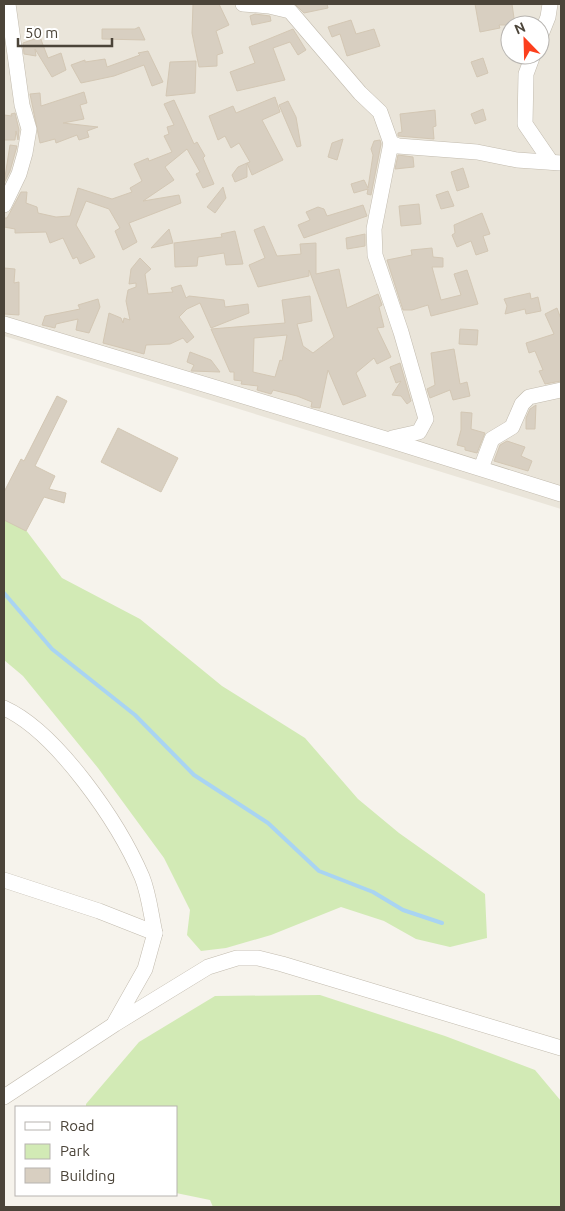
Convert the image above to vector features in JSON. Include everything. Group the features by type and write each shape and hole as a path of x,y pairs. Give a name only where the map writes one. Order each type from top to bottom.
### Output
{"street":[{"path":"4,205 19,174 29,128 22,105 8,4"},
{"path":"243,4 289,7 360,93 380,112 391,142 374,230 375,255 402,332 426,419 419,432 389,440"},
{"path":"529,65 526,74 525,124 556,162"},
{"path":"391,142 405,148 477,152 517,160 556,162"},
{"path":"4,324 481,468 561,494"},
{"path":"481,468 492,439 512,427 522,404 529,397 561,390"},
{"path":"4,708 38,729 98,800 142,878 155,933 145,969 115,1024"},
{"path":"4,880 99,911 155,933"},
{"path":"4,1097 115,1024 208,967 237,958 258,958 561,1048"}],"shaded area":[{"path":"4,4 561,4 561,509 4,336"}],"green space":[{"path":"4,501 62,578 140,619 222,686 305,738 358,799 399,833 485,894 487,938 450,947 416,939 384,921 341,907 271,935 226,948 201,951 187,935 190,910 164,858 98,768 23,676 4,660"},
{"path":"320,995 445,1036 535,1070 561,1101 561,1207 213,1207 210,1200 178,1193 178,1106 86,1106 86,1104 139,1042 215,996"}],"building":[{"path":"193,4 219,4 229,25 216,31 223,53 217,55 217,66 199,67 192,33"},
{"path":"295,4 327,4 328,8 304,13"},
{"path":"475,4 512,4 514,15 500,15 500,28 480,32"},
{"path":"255,14 270,16 271,21 252,25 250,16"},
{"path":"351,20 356,34 374,29 380,46 347,56 340,34 332,37 328,27"},
{"path":"139,27 145,40 102,39 102,29 135,29"},
{"path":"293,29 306,50 298,55 290,42 273,48 285,80 237,91 230,72 255,63 249,47"},
{"path":"40,37 48,58 61,53 66,70 52,77 35,49 36,56 24,54 23,43"},
{"path":"148,51 163,82 152,86 144,65 114,76 81,83 71,65 85,60 85,62 105,59 107,67 140,55 138,53"},
{"path":"483,58 488,73 477,77 471,62"},
{"path":"196,61 195,93 166,96 170,62"},
{"path":"84,92 87,103 80,105 84,119 63,123 98,127 87,131 89,137 79,140 77,135 56,143 55,139 40,143 30,94 40,93 41,106"},
{"path":"275,97 280,112 262,120 283,160 252,175 247,163 250,162 239,143 231,148 225,136 218,140 209,116 233,106 236,113"},
{"path":"174,100 194,144 197,142 205,156 203,158 214,184 203,188 196,174 200,172 187,149 165,167 174,180 143,201 179,195 181,203 129,223 137,242 123,250 115,231 120,228 109,209 86,201 76,225 95,257 80,264 77,257 73,259 63,238 50,243 46,232 15,233 15,229 4,227 4,218 7,218 21,192 27,192 26,203 37,207 38,213 56,217 70,216 78,188 112,199 132,192 130,188 142,181 134,164 148,158 149,161 172,152 164,136 169,134 167,127 174,125 164,104"},
{"path":"288,101 296,117 301,146 297,147 279,105"},
{"path":"483,109 486,120 475,124 471,114"},
{"path":"435,110 436,126 433,127 434,139 398,136 398,133 402,132 400,114"},
{"path":"15,113 19,130 18,140 16,131 15,140 4,140 4,115 12,116 11,114"},
{"path":"343,139 337,160 328,157 332,143"},
{"path":"380,140 381,144 371,195 367,194 368,189 354,193 351,184 364,180 368,188 373,155 371,149 374,141"},
{"path":"10,145 17,146 10,171 4,183"},
{"path":"398,155 413,157 414,167 395,169"},
{"path":"247,163 247,177 235,182 232,175 238,167"},
{"path":"463,168 469,187 457,191 451,172"},
{"path":"223,187 226,198 215,213 207,207"},
{"path":"448,191 454,206 441,209 436,195"},
{"path":"419,204 421,224 401,226 399,206"},
{"path":"363,205 367,216 304,238 298,225 310,220 306,212 318,207 324,209 327,216"},
{"path":"482,213 490,234 483,236 488,251 476,255 471,241 457,247 452,235 455,233 454,225"},
{"path":"264,226 277,256 301,254 300,244 316,243 316,274 339,269 347,308 378,294 382,305 379,307 384,327 377,328 391,357 377,364 374,358 356,373 366,396 343,405 328,370 320,408 311,407 312,402 297,396 273,390 271,394 257,390 258,386 241,384 242,381 234,380 234,372 230,372 211,329 285,323 282,300 310,296 312,321 297,324 303,346 313,353 334,337 309,270 309,276 258,287 249,265 265,258 254,230","holes":["287,335 282,361 280,360 275,377 253,372 254,338"]},
{"path":"169,229 173,243 151,248"},
{"path":"235,231 243,264 226,265 224,253 198,257 197,266 175,267 174,243 222,237 221,234"},
{"path":"365,234 365,246 347,249 346,238"},
{"path":"432,248 433,257 443,258 443,267 432,267 441,300 461,295 454,274 467,270 478,304 431,316 428,305 412,310 403,310 387,260 412,255 411,250"},
{"path":"140,258 151,269 145,274 148,294 173,292 171,288 181,285 186,298 189,296 224,300 225,307 248,304 249,313 211,328 200,303 187,309 179,317 194,337 187,343 183,338 170,344 146,345 144,354 103,343 109,313 121,318 123,323 124,318 130,320 126,301 128,290 136,287 136,283 129,284 131,269"},
{"path":"4,268 15,269 14,283 19,282 19,315 4,314"},
{"path":"530,293 531,299 538,297 541,311 526,314 525,309 505,314 507,306 504,299"},
{"path":"98,299 100,307 89,333 76,330 78,319 56,324 55,328 42,325 45,316 80,309 78,305"},
{"path":"557,308 561,319 561,381 545,384 539,371 543,370 535,351 529,353 526,343 554,334 545,314"},
{"path":"460,329 478,330 477,345 459,344"},
{"path":"454,349 460,384 467,382 470,396 453,400 450,390 430,398 427,389 435,385 431,353"},
{"path":"190,352 211,360 220,372 191,371 194,365 187,362"},
{"path":"400,363 411,401 407,404 401,396 392,395 401,381 396,383 390,367"},
{"path":"57,396 67,401 35,466 55,476 49,489 66,493 64,503 44,497 26,531 4,520 4,492 21,459 24,461"},
{"path":"536,405 535,429 526,429 526,418 530,409"},
{"path":"461,412 472,413 471,429 485,433 477,453 465,450 465,447 457,445 461,430"},
{"path":"118,428 178,458 161,492 101,462"},
{"path":"507,441 525,447 521,456 532,461 528,471 494,461 500,445"}],"waterway":[{"path":"4,593 52,649 135,715 194,775 268,823 319,871 373,892 403,910 442,923"}]}
